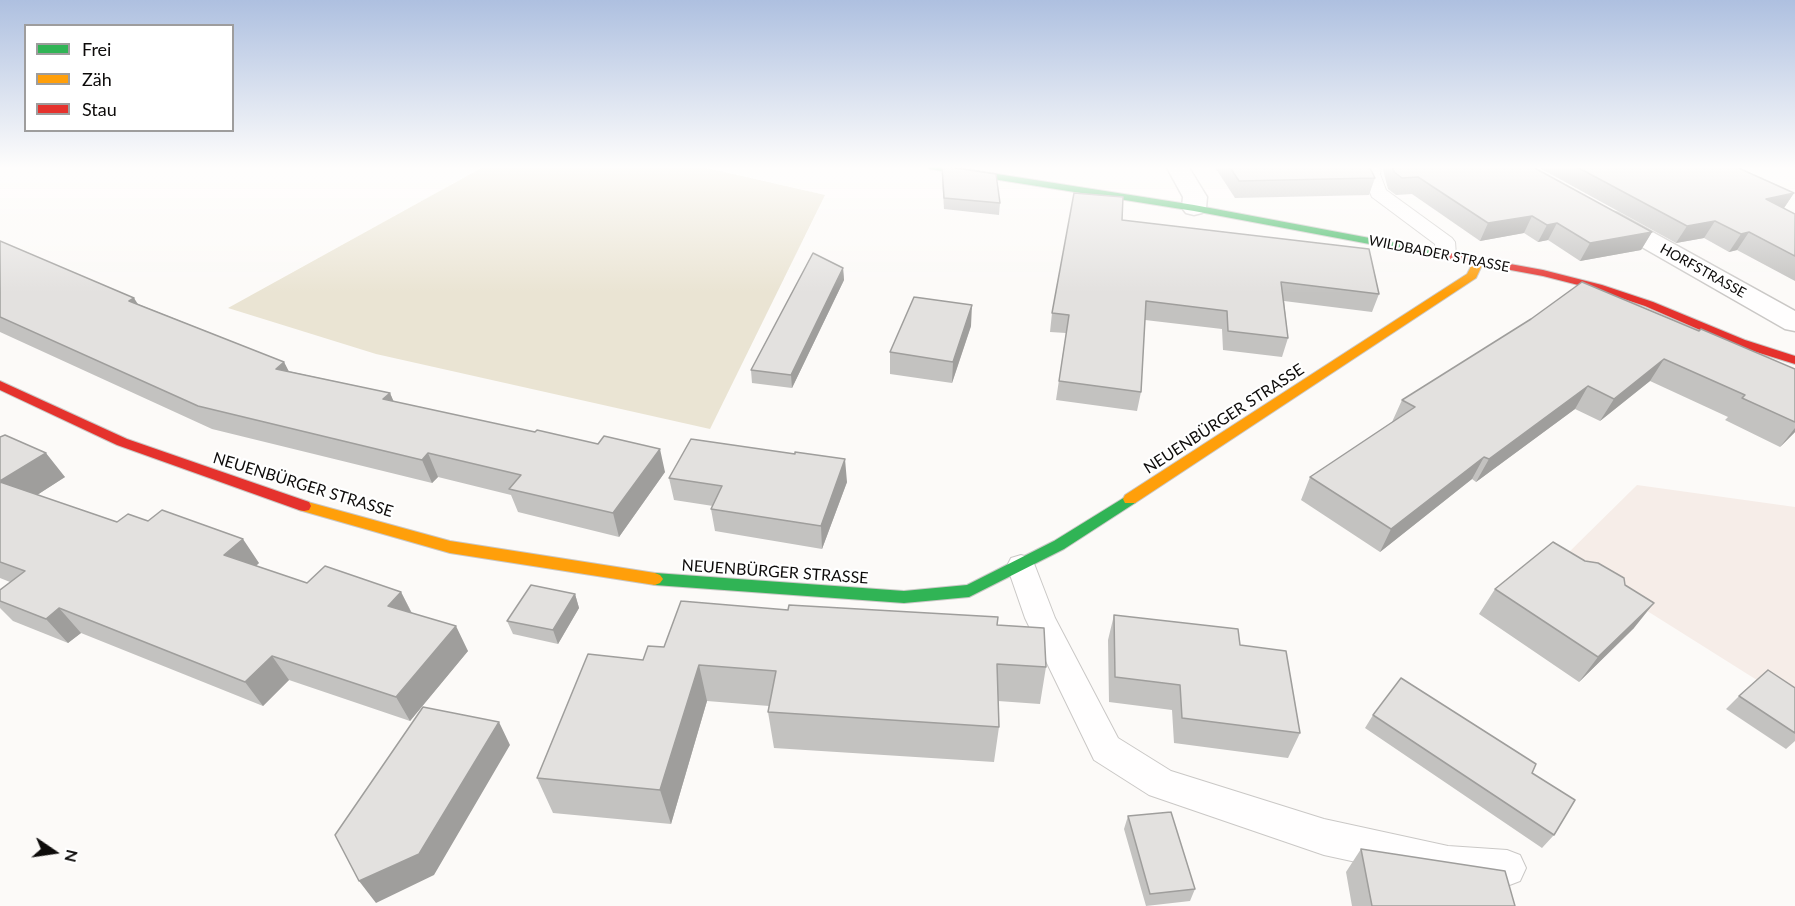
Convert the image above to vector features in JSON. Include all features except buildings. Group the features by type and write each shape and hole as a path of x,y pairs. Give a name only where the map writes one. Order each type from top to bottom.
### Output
{"street":[{"name":"WILDBADER STRASSE","path":"1196,208 1544,273 1598,287 1649,304 1741,343 1795,360"},
{"name":"HORFSTRASSE","path":"1590,208 1795,323"},
{"name":"NEUENBÜRGER STRASSE","path":"0,385 122,442 290,502 450,547 651,579 904,597 969,591 1021,566 1144,491 1472,276 1479,261"}],"lane":[{"path":"1399,208 1445,242 1446,255"},
{"path":"1021,566 1040,618 1106,749 1161,784 1324,837 1448,864 1508,868"}],"shaded area":[{"path":"408,208 818,208 710,429 376,354 228,308"},
{"path":"1637,485 1795,507 1795,704 1563,558"}],"traffic: fast":[{"path":"1195,208 1444,255"},
{"path":"655,579 904,597 969,591 1059,545 1130,499"}],"traffic: slow":[{"path":"1130,499 1472,276 1479,261"},
{"path":"304,506 450,547 655,579"}],"traffic: jam":[{"path":"1444,255 1543,273 1598,287 1649,304 1741,343 1795,360"},
{"path":"0,385 122,442 304,506"}]}
